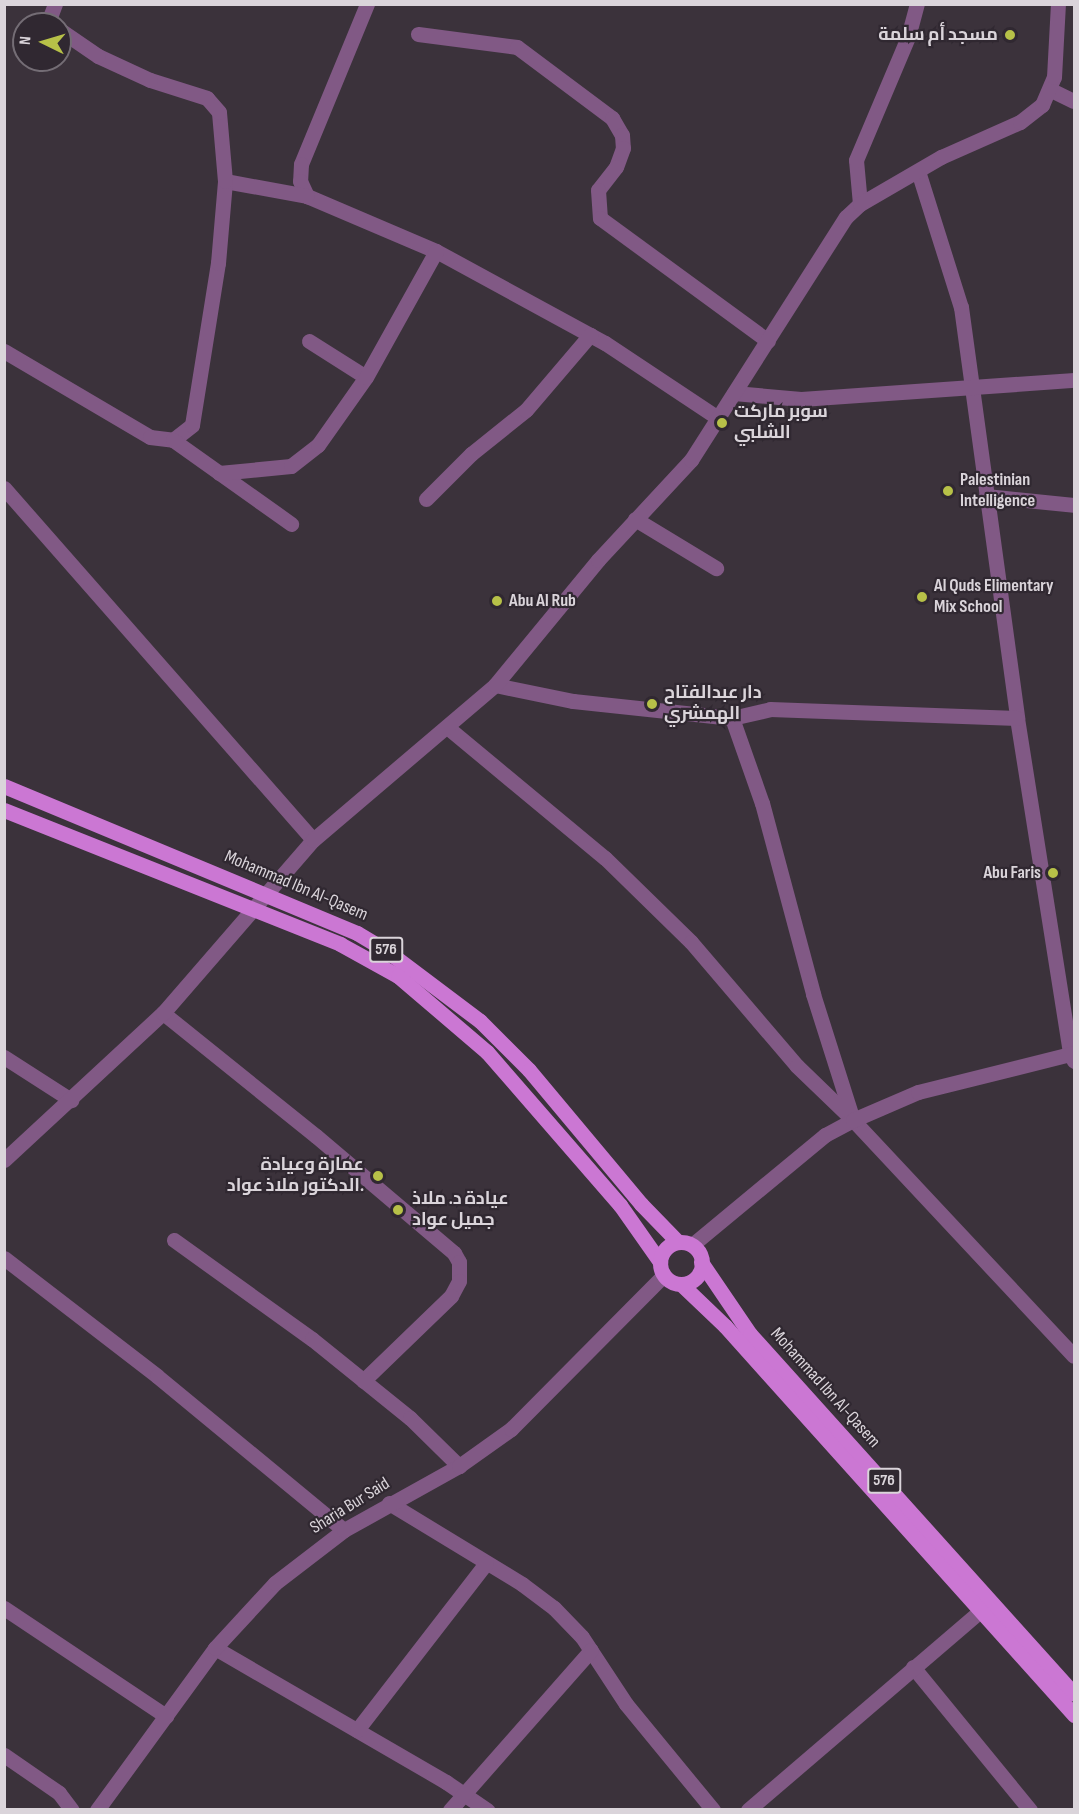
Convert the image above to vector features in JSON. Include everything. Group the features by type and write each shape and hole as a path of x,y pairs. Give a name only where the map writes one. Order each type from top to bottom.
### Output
{"main road":[{"name":"Mohammad Ibn Al-Qasem","path":"4,786 357,933 424,977 480,1021 529,1070 641,1204 685,1244"},
{"name":"Mohammad Ibn Al-Qasem","path":"4,810 367,957 460,1025 582,1159 662,1268"},
{"path":"681,1284 698,1275 701,1262 685,1244 665,1249 662,1268 725,1326 1074,1715"},
{"name":"Mohammad Ibn Al-Qasem","path":"701,1262 750,1334 1074,1694"}],"street":[{"path":"307,196 300,181 301,164 367,4"},
{"path":"860,204 856,160 908,37 917,4"},
{"path":"4,1161 163,1013 312,840 495,685 635,519 691,460 838,227 860,204 918,171 1027,119 1042,105 1051,90 1058,4"},
{"path":"418,34 517,47 612,118 622,135 623,148 616,167 598,190 600,218 768,341"},
{"path":"72,38 98,56 214,104 219,112 225,181 218,263 193,418 188,431 173,440"},
{"path":"1051,90 1074,101"},
{"path":"685,1244 825,1135 853,1119 918,1092 1073,1056 1017,718 986,496 975,388 961,307 918,171"},
{"path":"225,181 307,196 436,251 590,335 718,418"},
{"path":"219,473 291,466 318,445 366,377 436,251"},
{"path":"426,500 471,454 526,410 590,335"},
{"path":"309,341 366,377"},
{"path":"4,351 150,437 173,440 291,524"},
{"path":"734,393 801,399 1074,380"},
{"path":"4,488 312,840"},
{"path":"986,496 1074,505"},
{"path":"635,519 716,568"},
{"path":"495,685 573,701 732,718 770,709 1017,718"},
{"path":"732,718 762,802 813,994 853,1119"},
{"path":"447,727 605,858 691,942 797,1066 853,1119 1074,1356"},
{"path":"163,1013 454,1253 460,1273 456,1289 363,1381"},
{"path":"4,1057 71,1100"},
{"path":"174,1240 363,1381 459,1466"},
{"path":"4,1258 157,1376 344,1530"},
{"name":"Sharia Bur Said","path":"97,1809 215,1648 275,1583 344,1530 459,1466 511,1429 662,1268"},
{"path":"389,1503 554,1608 591,1650 626,1704 713,1809"},
{"path":"357,1730 486,1563"},
{"path":"4,1608 166,1716"},
{"path":"747,1809 980,1611"},
{"path":"215,1648 487,1809"},
{"path":"450,1809 591,1650"},
{"path":"913,1667 1030,1809"},
{"path":"4,1755 59,1793 72,1809"}],"place":[{"name":"مسجد أم سلمة","path":"1010,35"},
{"name":"سوبر ماركت الشلبي","path":"722,423"},
{"name":"Palestinian Intelligence","path":"948,491"},
{"name":"Al Quds Elimentary Mix School","path":"922,597"},
{"name":"Abu Al Rub","path":"497,601"},
{"name":"دار عبدالفتاح الهمشري","path":"652,704"},
{"name":"Abu Faris","path":"1053,873"},
{"name":"عمارة وعيادة الدكتور ملاذ عواد.","path":"378,1176"},
{"name":"عيادة د. ملاذ جميل عواد","path":"398,1210"}]}
